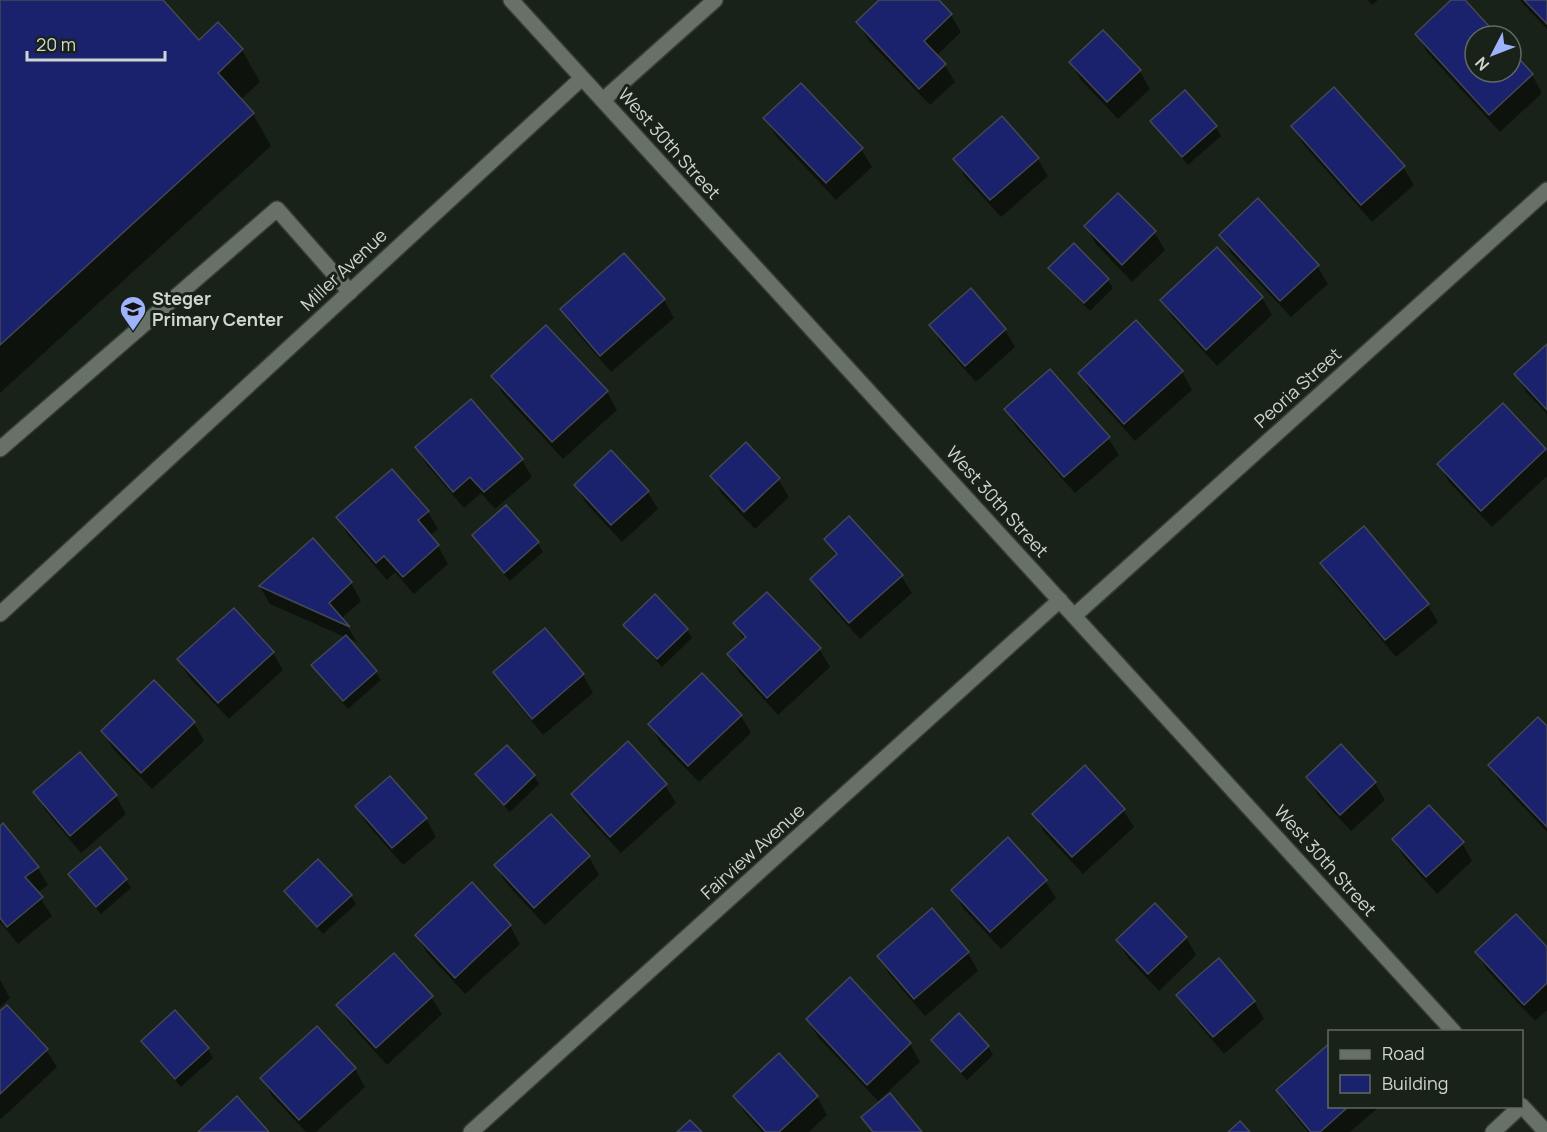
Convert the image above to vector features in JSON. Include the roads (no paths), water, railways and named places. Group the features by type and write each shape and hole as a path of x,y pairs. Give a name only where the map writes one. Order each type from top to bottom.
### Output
{"street":[{"name":"West 30th Street","path":"511,0 1452,1030"},
{"path":"603,100 715,0"},
{"name":"Miller Avenue","path":"3,605 350,292 582,78"},
{"name":"Peoria Street","path":"1074,616 1547,190"},
{"path":"0,449 277,209 350,292"},
{"name":"Fairview Avenue","path":"471,1132 1060,600"},
{"path":"1493,1132 1519,1108"},
{"path":"1523,1108 1546,1132"}],"place":[{"name":"Steger Primary Center","path":"133,332"}]}
